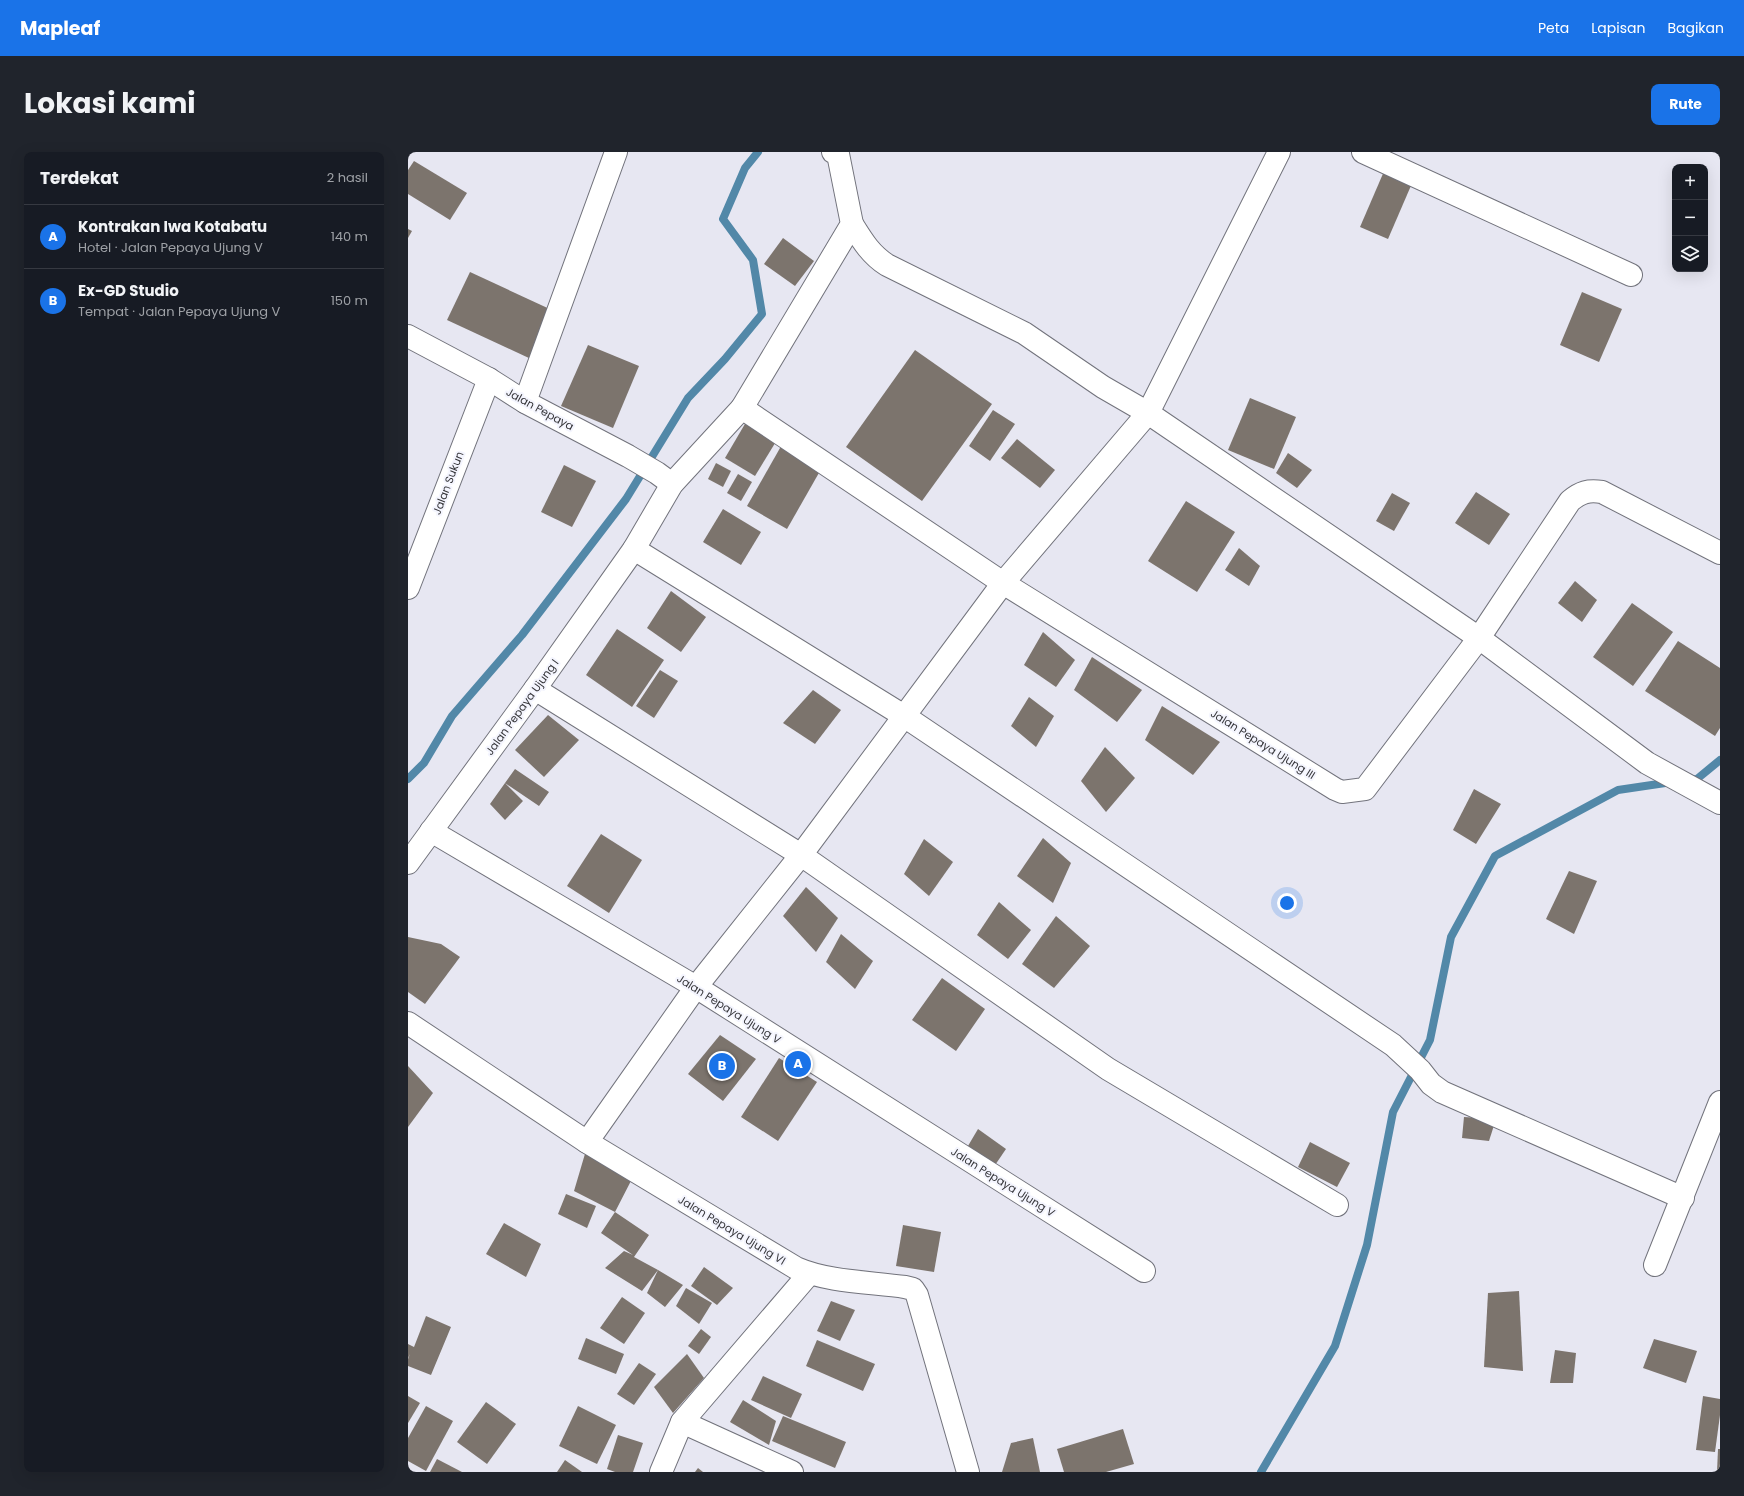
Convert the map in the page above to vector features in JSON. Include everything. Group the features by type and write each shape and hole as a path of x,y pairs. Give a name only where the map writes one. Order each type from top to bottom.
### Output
{"street":[{"path":"525,402 616,152"},
{"path":"836,152 852,224 868,249 877,258 887,265 1024,333 1103,387 1148,413 1479,638 1647,763 1716,801"},
{"path":"587,1142 696,987 801,855 1004,583 1148,413 1279,152"},
{"path":"1363,152 1631,275"},
{"name":"Jalan Pepaya Ujung I","path":"408,863 535,690 634,549 664,479 742,408 852,224"},
{"name":"Jalan Pepaya","path":"408,336 525,402 628,456 664,479"},
{"name":"Jalan Sukun","path":"408,588 488,380"},
{"name":"Jalan Pepaya Ujung III","path":"742,408 1004,583 1342,792 1365,789 1479,638 1570,501 1579,494 1590,490 1602,492 1720,553"},
{"path":"634,549 904,716 1393,1045 1420,1070 1431,1084 1442,1092 1683,1198"},
{"path":"535,690 801,855 1108,1069 1336,1205"},
{"name":"Jalan Pepaya Ujung V","path":"431,831 696,987 1144,1271"},
{"name":"Jalan Pepaya Ujung VI","path":"408,1023 587,1142 796,1268 809,1274 913,1289 917,1295 968,1472"},
{"path":"1655,1264 1683,1198 1720,1102"},
{"path":"661,1472 682,1422 809,1274"},
{"path":"682,1422 792,1472"}],"building":[{"path":"414,161 467,193 450,220 408,194 408,170"},
{"path":"1385,169 1413,181 1388,239 1360,227"},
{"path":"408,229 412,231 408,238"},
{"path":"783,238 814,261 795,286 764,264"},
{"path":"470,272 554,311 531,359 447,320"},
{"path":"1582,292 1622,309 1599,362 1560,345"},
{"path":"588,345 639,366 613,428 561,406"},
{"path":"915,350 992,404 922,501 846,447"},
{"path":"1250,398 1296,417 1274,469 1228,450"},
{"path":"993,410 1015,424 990,461 969,446"},
{"path":"749,417 780,435 755,476 725,458"},
{"path":"1017,439 1055,470 1040,488 1001,458"},
{"path":"784,441 824,464 787,529 747,506"},
{"path":"1288,453 1312,470 1297,488 1276,473"},
{"path":"716,463 731,471 723,487 708,479"},
{"path":"564,465 596,481 572,527 541,512"},
{"path":"738,474 752,482 741,501 727,493"},
{"path":"1476,492 1510,514 1489,545 1455,523"},
{"path":"1392,493 1410,503 1394,531 1376,521"},
{"path":"1186,501 1235,532 1197,592 1148,561"},
{"path":"723,509 761,532 741,565 703,542"},
{"path":"1239,548 1260,566 1249,586 1225,570"},
{"path":"1575,581 1597,600 1582,622 1558,603"},
{"path":"671,591 706,617 681,652 647,628"},
{"path":"1632,603 1673,632 1633,686 1593,657"},
{"path":"617,629 664,660 632,707 586,675"},
{"path":"1043,632 1075,660 1056,687 1024,665"},
{"path":"1678,641 1720,668 1720,728 1715,736 1645,691"},
{"path":"1092,657 1142,690 1117,722 1074,690"},
{"path":"660,670 678,681 654,718 636,706"},
{"path":"813,690 841,710 815,744 783,723"},
{"path":"1029,697 1054,716 1036,747 1011,726"},
{"path":"1162,706 1220,742 1193,775 1145,740"},
{"path":"548,715 579,740 544,777 515,750"},
{"path":"1105,747 1135,778 1106,812 1081,781"},
{"path":"515,769 549,792 539,806 505,783"},
{"path":"505,783 523,801 505,820 490,804"},
{"path":"1474,789 1501,804 1476,844 1453,830"},
{"path":"601,834 642,860 609,913 567,886"},
{"path":"1043,838 1071,863 1053,903 1017,876"},
{"path":"924,839 953,862 929,896 904,874"},
{"path":"1569,871 1597,881 1574,934 1546,919"},
{"path":"806,887 838,918 816,952 783,916"},
{"path":"999,902 1031,930 1008,959 977,935"},
{"path":"1056,916 1090,946 1054,988 1022,964"},
{"path":"841,934 873,961 855,989 826,962"},
{"path":"408,937 441,944 460,957 425,1004 408,992"},
{"path":"942,978 985,1009 956,1051 912,1020"},
{"path":"720,1035 756,1059 723,1101 688,1074"},
{"path":"779,1058 817,1082 778,1141 741,1117"},
{"path":"408,1066 433,1093 408,1127"},
{"path":"1464,1117 1496,1119 1489,1141 1462,1138"},
{"path":"978,1129 1006,1149 991,1171 965,1151"},
{"path":"1310,1142 1350,1163 1337,1187 1298,1167"},
{"path":"587,1147 634,1175 615,1212 574,1191"},
{"path":"566,1194 596,1206 587,1228 558,1214"},
{"path":"615,1212 649,1235 634,1257 658,1270 642,1291 605,1268 624,1251 633,1255 601,1233"},
{"path":"504,1223 541,1244 526,1277 486,1254"},
{"path":"903,1225 941,1232 934,1272 896,1266"},
{"path":"704,1267 733,1288 717,1305 691,1286"},
{"path":"658,1270 683,1285 665,1307 647,1293"},
{"path":"686,1288 712,1303 699,1324 676,1306"},
{"path":"1519,1291 1523,1371 1484,1367 1488,1293"},
{"path":"622,1297 645,1313 624,1344 600,1328"},
{"path":"831,1301 855,1310 840,1341 817,1331"},
{"path":"426,1316 451,1327 431,1375 408,1366 410,1354 408,1358 408,1344 414,1347"},
{"path":"701,1329 711,1337 699,1354 688,1346"},
{"path":"586,1338 624,1354 616,1374 578,1359"},
{"path":"1654,1339 1697,1351 1686,1383 1643,1368"},
{"path":"817,1340 875,1364 863,1391 806,1366"},
{"path":"1555,1350 1576,1353 1573,1383 1550,1383"},
{"path":"687,1354 704,1378 673,1413 654,1387"},
{"path":"639,1363 656,1374 634,1405 617,1394"},
{"path":"763,1376 802,1394 791,1418 751,1400"},
{"path":"408,1396 420,1403 408,1423"},
{"path":"1703,1396 1720,1399 1720,1415 1715,1452 1696,1450"},
{"path":"743,1400 776,1421 769,1445 730,1422"},
{"path":"486,1402 516,1424 487,1464 457,1442"},
{"path":"426,1406 453,1421 426,1471 408,1461 408,1438"},
{"path":"578,1406 616,1425 597,1464 559,1446"},
{"path":"783,1416 846,1442 835,1468 772,1441"},
{"path":"1123,1429 1134,1464 1106,1472 1064,1472 1057,1449"},
{"path":"618,1435 643,1443 633,1472 615,1472 607,1469"},
{"path":"1033,1438 1040,1472 1002,1472 1011,1443"},
{"path":"1718,1449 1720,1449 1720,1472 1717,1472"},
{"path":"437,1459 462,1472 430,1472"},
{"path":"565,1460 582,1472 557,1472"},
{"path":"698,1468 703,1472 695,1472"}],"waterway":[{"path":"408,779 424,763 452,716 522,635 626,499 688,398 725,359 762,314 753,260 723,219 745,168 758,152"},
{"path":"1688,780 1697,779 1720,760"},
{"path":"1261,1472 1335,1346 1367,1245 1393,1112 1430,1040 1451,937 1495,856 1618,790 1672,782"}],"place":[{"name":"Kontrakan Iwa Kotabatu","path":"798,1064"},
{"name":"Ex-GD Studio","path":"722,1066"}]}
